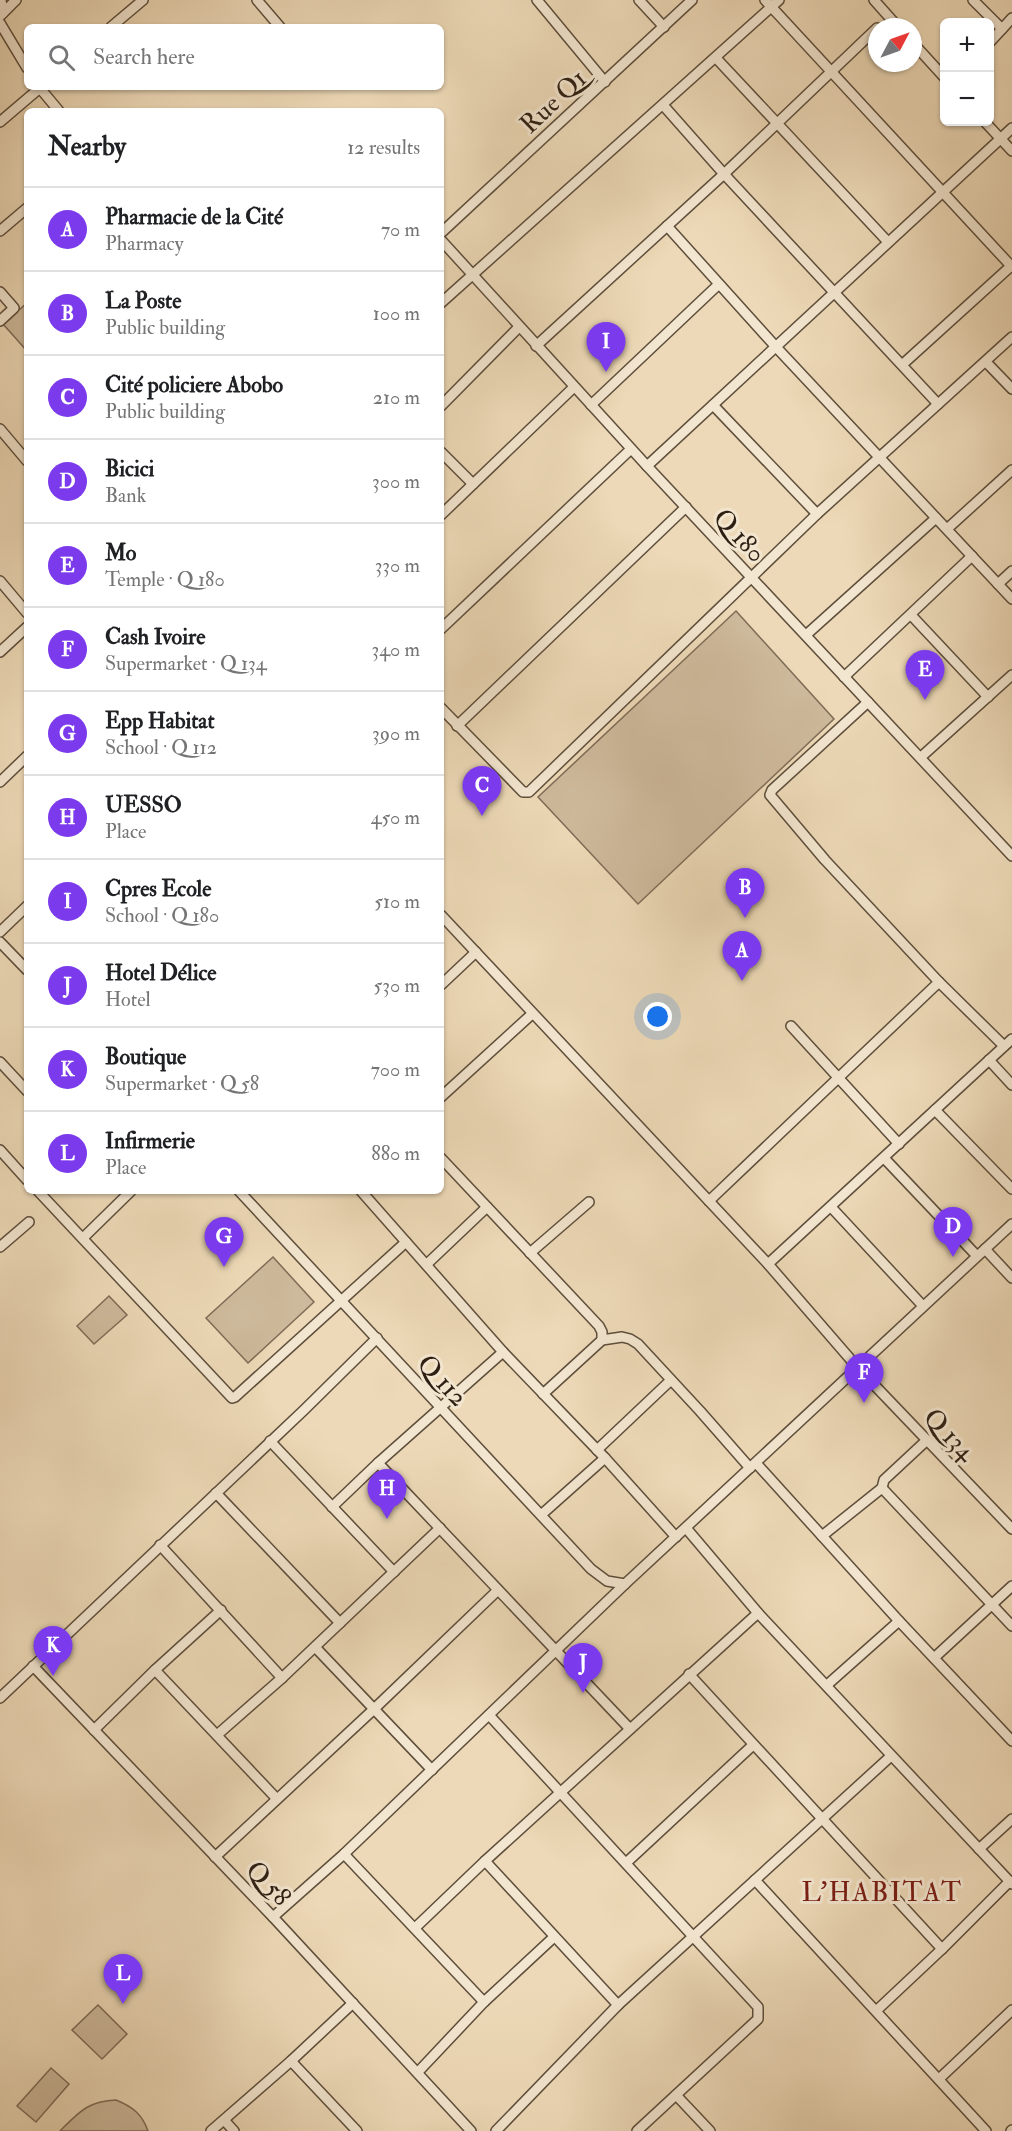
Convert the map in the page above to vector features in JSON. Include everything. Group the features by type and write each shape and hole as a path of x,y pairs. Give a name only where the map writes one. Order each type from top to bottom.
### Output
{"street":[{"path":"1,0 2,14"},
{"path":"2,14 16,0"},
{"path":"115,24 143,0"},
{"path":"257,0 277,24"},
{"path":"537,0 605,82"},
{"path":"639,0 664,27"},
{"name":"Rue Q1","path":"444,230 692,0"},
{"path":"444,300 716,58 768,4 779,0"},
{"path":"874,0 889,17"},
{"path":"973,0 1002,29"},
{"path":"768,4 1011,266 903,364"},
{"path":"994,38 1012,18"},
{"path":"0,23 24,63"},
{"path":"536,346 778,124 868,37"},
{"path":"922,53 940,72"},
{"path":"716,58 888,242"},
{"path":"0,122 37,90"},
{"path":"42,90 57,108"},
{"path":"663,105 724,174 938,404"},
{"path":"989,126 1012,151"},
{"path":"647,466 1012,128"},
{"path":"0,231 24,211"},
{"path":"667,226 776,347 1012,599"},
{"name":"Q 180","path":"444,243 631,449 1012,856"},
{"path":"591,405 719,284"},
{"path":"0,292 14,308 0,321"},
{"path":"444,402 519,327"},
{"path":"444,711 523,792 529,792 817,514 1012,337"},
{"path":"986,362 1012,389"},
{"path":"444,512 574,387"},
{"path":"713,405 817,514"},
{"path":"0,429 24,457"},
{"path":"444,626 631,449"},
{"path":"444,455 474,484"},
{"path":"947,529 1012,470"},
{"path":"457,726 686,507"},
{"path":"806,635 936,518"},
{"path":"844,677 972,556"},
{"path":"998,584 1012,571"},
{"path":"0,581 24,610"},
{"path":"911,615 988,697"},
{"path":"0,652 24,630"},
{"path":"921,757 1012,675"},
{"path":"868,702 786,776 770,795 825,860 939,982 1004,1046"},
{"path":"0,782 24,759"},
{"path":"0,933 24,909"},
{"name":"Q 134","path":"444,918 768,1264 858,1368 1012,1529"},
{"path":"0,942 24,967"},
{"path":"444,982 476,952"},
{"path":"709,1201 939,982"},
{"path":"444,1094 532,1014"},
{"path":"790,1026 899,1144"},
{"path":"768,1264 1012,1039"},
{"path":"989,1060 1012,1085"},
{"path":"0,1062 24,1088"},
{"path":"935,1110 1012,1189"},
{"path":"0,1150 24,1176"},
{"path":"884,1158 977,1256"},
{"path":"444,1161 599,1326 602,1340"},
{"path":"41,1194 232,1398 406,1242"},
{"path":"83,1238 128,1194"},
{"name":"Q 112","path":"241,1194 598,1576 607,1581 625,1584"},
{"path":"364,1194 503,1352 605,1458 676,1537"},
{"path":"530,1253 589,1202"},
{"path":"831,1207 924,1306"},
{"path":"427,1264 487,1208"},
{"path":"0,1247 29,1222"},
{"path":"273,1917 344,1854 625,1584 1012,1224"},
{"path":"985,1249 1012,1278"},
{"path":"543,1394 602,1340 622,1337 638,1344 822,1536 1012,1741"},
{"path":"0,1698 377,1338"},
{"path":"332,1507 503,1352"},
{"path":"597,1450 671,1380"},
{"path":"822,1536 882,1488 884,1480 927,1440"},
{"path":"270,1441 394,1572"},
{"path":"541,1515 605,1458"},
{"path":"378,1463 557,1649 630,1729"},
{"path":"882,1488 1012,1626"},
{"path":"216,1493 340,1623"},
{"path":"217,1736 282,1678 440,1528"},
{"path":"686,1528 758,1613 1011,1882 876,2011"},
{"path":"160,1545 282,1678"},
{"path":"934,1658 1012,1586"},
{"path":"215,1857 498,1590"},
{"path":"94,1730 155,1670 221,1611"},
{"path":"415,1928 485,1861 758,1613"},
{"path":"827,1686 899,1621"},
{"path":"315,1647 432,1770"},
{"name":"Q 58","path":"33,1666 273,1917 471,2131"},
{"path":"155,1670 277,1799"},
{"path":"689,1674 942,1949"},
{"path":"489,1715 758,2007 758,2019 637,2131"},
{"path":"626,1863 753,1745"},
{"path":"496,2131 618,2005 891,1756"},
{"path":"979,1849 1012,1819"},
{"path":"344,1854 484,2002"},
{"path":"485,1861 618,2005"},
{"path":"755,1880 986,2131"},
{"path":"418,2072 484,2002 554,1937"},
{"path":"211,2131 353,2003"},
{"path":"939,2079 1012,2010"},
{"path":"291,2061 357,2131"},
{"path":"676,2095 710,2131"},
{"path":"224,2120 234,2131"}],"shaded area":[{"path":"24,306 24,348 3,324"},
{"path":"736,611 834,719 638,904 538,797"},
{"path":"273,1257 314,1302 248,1363 206,1318"},
{"path":"109,1296 127,1315 94,1344 77,1326"},
{"path":"98,2005 127,2034 102,2059 72,2030"},
{"path":"51,2068 69,2084 36,2122 17,2106"},
{"path":"116,2100 136,2112 148,2131 60,2131 91,2105"}],"place":[{"name":"Cpres Ecole","path":"606,372"},
{"name":"Mo","path":"925,700"},
{"name":"Cité policiere Abobo","path":"482,816"},
{"name":"La Poste","path":"745,918"},
{"name":"Pharmacie de la Cité","path":"742,981"},
{"name":"Bicici","path":"953,1257"},
{"name":"Epp Habitat","path":"224,1267"},
{"name":"Cash Ivoire","path":"864,1403"},
{"name":"UESSO","path":"387,1519"},
{"name":"Boutique","path":"53,1676"},
{"name":"Hotel Délice","path":"583,1693"},
{"name":"Infirmerie","path":"123,2004"}],"district":[{"name":"L’HABITAT","path":"882,1892"}]}
